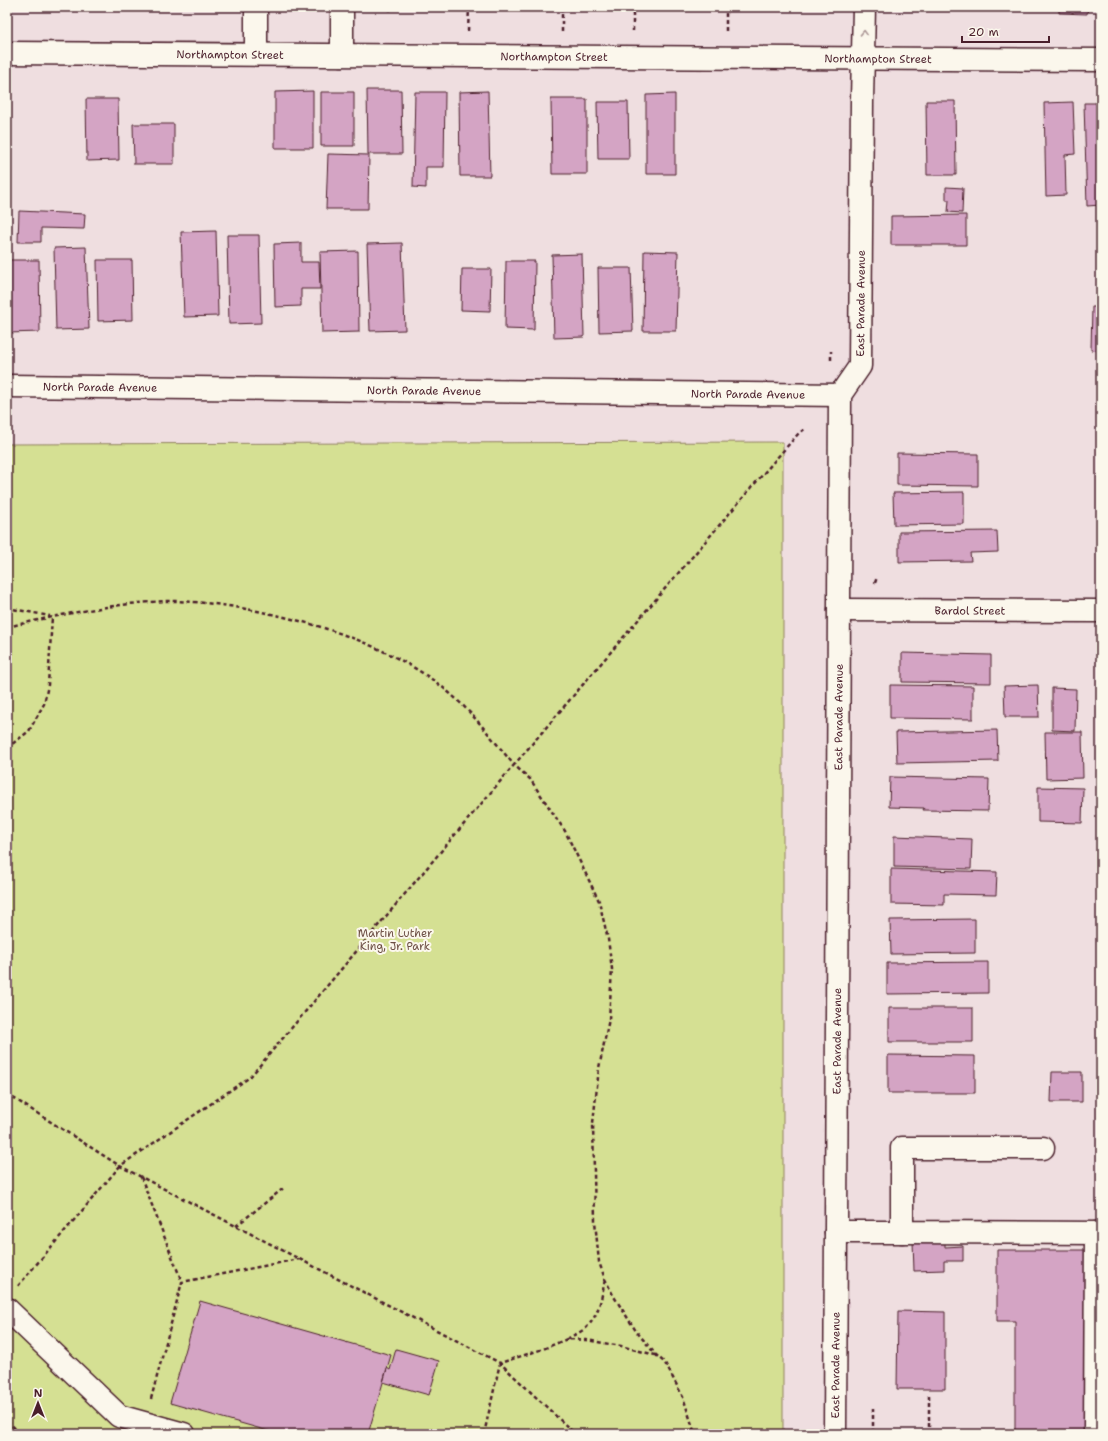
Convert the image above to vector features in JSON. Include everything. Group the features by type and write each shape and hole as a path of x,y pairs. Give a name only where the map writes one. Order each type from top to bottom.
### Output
{"street":[{"path":"256,7 256,54"},
{"path":"342,7 342,55"},
{"name":"East Parade Avenue","path":"835,1434 840,395 860,366 864,7"},
{"name":"Northampton Street","path":"7,53 1101,60"},
{"name":"North Parade Avenue","path":"7,386 840,395"},
{"name":"Bardol Street","path":"839,610 1101,611"},
{"path":"902,1232 902,1148 1042,1148"},
{"path":"836,1232 1098,1233 1096,1434"},
{"path":"7,1309 119,1416 184,1434"}],"path":[{"path":"468,36 469,7"},
{"path":"562,7 562,36"},
{"path":"633,7 633,37"},
{"path":"726,7 726,37"},
{"path":"17,1287 120,1166 250,1077 514,765 776,459 804,429"},
{"path":"7,627 52,616 120,605 169,601 211,603 303,622 347,636 407,664 438,684 473,714 514,765 530,779 565,831 599,901 608,939 612,969 609,1018 599,1068 593,1123 595,1221 599,1262 613,1295 636,1331 656,1355 665,1363 683,1397 695,1434"},
{"path":"7,608 52,616"},
{"path":"7,748 29,731 44,704 48,685 52,616"},
{"path":"7,1094 120,1166 500,1363 575,1434"},
{"path":"141,1177 182,1282 144,1423"},
{"path":"236,1226 285,1187"},
{"path":"182,1282 300,1259"},
{"path":"500,1363 543,1349 567,1339 586,1327 595,1315 602,1298 605,1279"},
{"path":"567,1339 586,1340 621,1346 656,1355"},
{"path":"484,1434 500,1363"},
{"path":"929,1393 929,1434"},
{"path":"873,1408 873,1433"},
{"path":"7,1420 21,1434"}],"green space":[{"name":"Martin Luther King, Jr. Park","path":"783,442 783,1434 7,1434 7,444"}],"building":[{"path":"1059,7 1088,7 1087,14 1059,13"},
{"path":"367,90 401,90 402,154 368,154"},
{"path":"313,91 313,148 275,148 275,92"},
{"path":"488,91 490,176 460,176 459,92"},
{"path":"321,92 354,92 354,146 321,146"},
{"path":"415,92 445,92 444,167 426,167 426,188 413,187"},
{"path":"675,94 675,174 646,174 646,95"},
{"path":"86,99 118,99 119,160 87,161"},
{"path":"551,99 587,99 587,174 552,174"},
{"path":"926,101 955,101 956,175 927,175"},
{"path":"597,102 628,102 629,159 598,159"},
{"path":"1073,102 1075,154 1065,155 1066,195 1046,196 1044,103"},
{"path":"1084,103 1101,103 1101,205 1087,206"},
{"path":"133,124 174,124 174,164 134,164"},
{"path":"328,154 369,155 368,209 326,209"},
{"path":"946,187 963,188 962,213 948,212 949,200 946,200"},
{"path":"19,211 85,214 84,229 41,228 41,242 18,242"},
{"path":"966,215 966,245 891,245 891,216"},
{"path":"216,231 218,316 184,317 181,232"},
{"path":"227,235 259,235 261,323 229,324"},
{"path":"301,243 301,262 319,262 320,289 301,289 301,306 275,307 274,244"},
{"path":"402,243 405,330 370,331 367,244"},
{"path":"86,247 89,329 56,330 54,248"},
{"path":"358,251 359,332 322,333 320,252"},
{"path":"644,251 678,252 676,331 643,331"},
{"path":"582,254 584,337 554,338 552,255"},
{"path":"7,260 39,260 40,332 8,333"},
{"path":"97,260 132,260 133,320 98,321"},
{"path":"506,261 535,261 534,330 505,329"},
{"path":"598,268 631,268 633,331 599,332"},
{"path":"462,269 491,269 490,311 461,310"},
{"path":"1092,307 1101,307 1101,351 1091,350"},
{"path":"897,453 978,454 978,486 897,485"},
{"path":"964,492 964,524 894,525 893,493"},
{"path":"997,531 998,552 970,553 971,561 899,562 899,532"},
{"path":"902,653 991,655 991,683 902,682"},
{"path":"890,685 973,686 973,719 890,718"},
{"path":"1038,685 1039,717 1005,717 1004,686"},
{"path":"1052,688 1076,689 1075,731 1052,730"},
{"path":"997,730 998,761 897,763 896,732"},
{"path":"1045,732 1082,732 1083,778 1046,779"},
{"path":"890,777 989,779 988,811 923,810 924,808 889,807"},
{"path":"1038,787 1083,788 1082,823 1038,822"},
{"path":"894,836 972,839 971,869 894,867"},
{"path":"891,869 997,872 996,895 944,894 944,905 891,904"},
{"path":"975,919 975,953 891,954 890,920"},
{"path":"988,962 988,993 887,994 887,963"},
{"path":"889,1008 973,1008 973,1042 889,1042"},
{"path":"888,1055 975,1056 975,1093 888,1093"},
{"path":"1052,1072 1082,1072 1082,1102 1051,1102"},
{"path":"945,1240 945,1247 963,1246 963,1261 944,1261 944,1270 914,1271 913,1241"},
{"path":"997,1250 1085,1250 1084,1434 1015,1434 1015,1321 997,1321"},
{"path":"200,1301 391,1355 368,1434 279,1434 170,1403"},
{"path":"898,1311 945,1312 945,1389 897,1389"},
{"path":"396,1349 439,1361 429,1395 383,1382 387,1368 390,1370"}]}
